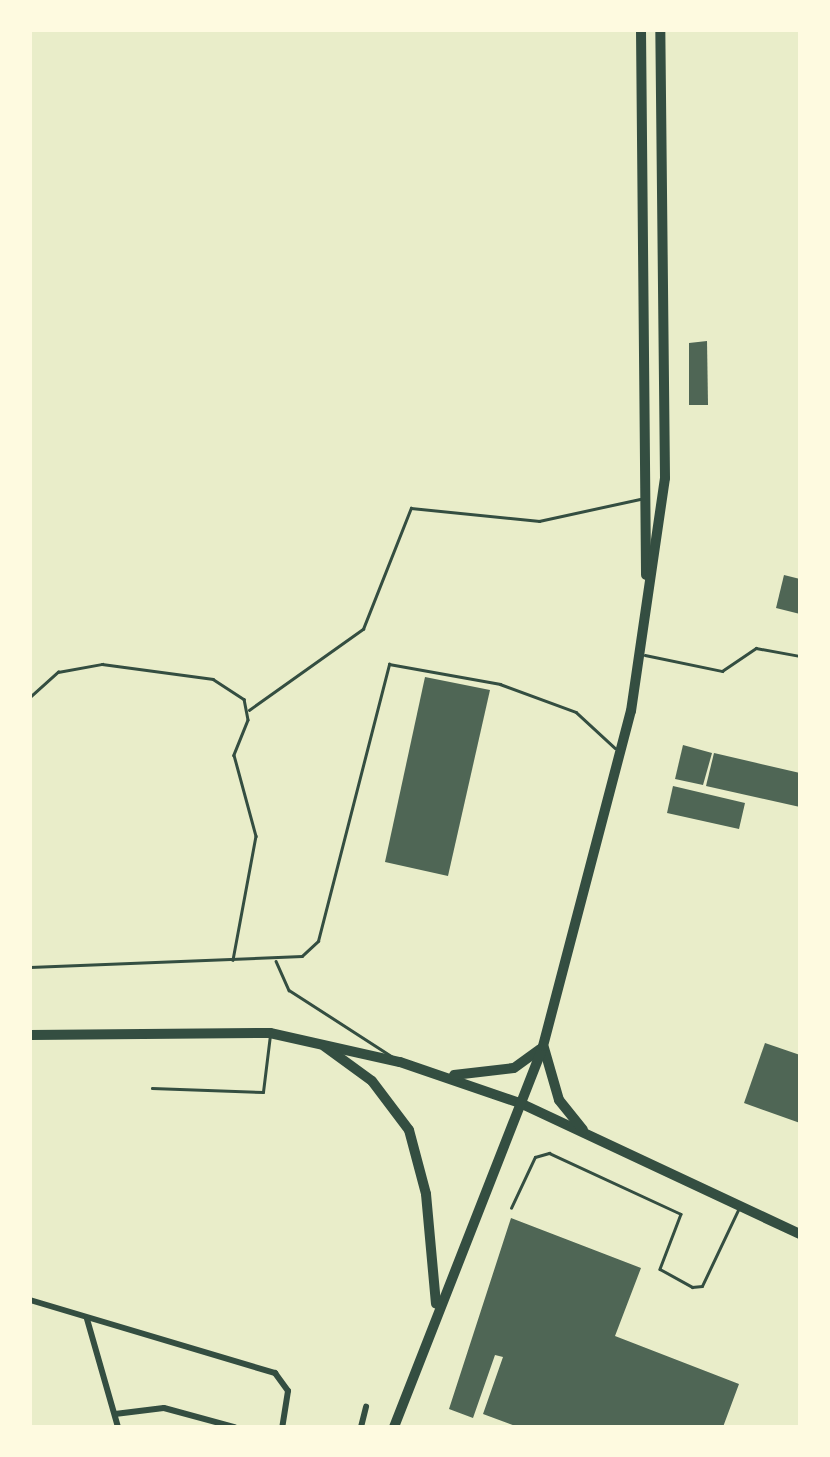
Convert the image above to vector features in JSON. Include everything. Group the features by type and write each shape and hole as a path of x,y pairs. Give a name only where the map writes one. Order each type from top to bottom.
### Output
{"main road":[{"path":"641,30 642,499 648,596"},
{"path":"394,1427 436,1306 543,1046 622,754 664,478 660,30"},
{"path":"30,1035 270,1033 400,1062 520,1103 800,1234"},
{"path":"319,1043 372,1082 409,1130 426,1194 436,1306"},
{"path":"443,1075 499,1072 543,1046"},
{"path":"543,1046 559,1100 587,1134"}],"street":[{"path":"30,1300 275,1373 288,1391 282,1427"},
{"path":"87,1318 118,1427"},
{"path":"360,1427 366,1407"},
{"path":"115,1414 164,1408 234,1427"}],"lane":[{"path":"232,961 256,836 234,754 249,710 363,629 411,508 540,521 642,499"},
{"path":"639,654 722,671 756,648 800,656"},
{"path":"30,697 58,672 102,664 212,679 249,710"},
{"path":"30,967 302,956 318,940 389,664 500,684 576,712 622,754"},
{"path":"276,960 288,990 400,1062"},
{"path":"152,1088 264,1092 270,1033"},
{"path":"511,1208 535,1157 549,1153 681,1214 660,1269 692,1287 702,1286 740,1207"}],"building":[{"path":"707,341 708,405 689,405 689,343"},
{"path":"784,575 800,579 800,614 776,608"},
{"path":"425,677 490,690 448,876 385,862"},
{"path":"683,745 712,753 703,785 675,779"},
{"path":"714,753 800,773 800,807 706,786"},
{"path":"673,786 745,803 739,829 667,813"},
{"path":"765,1043 800,1055 800,1123 744,1103"},
{"path":"511,1218 641,1268 615,1336 739,1384 723,1427 518,1427 483,1414 503,1357 495,1355 473,1418 449,1409"}]}
